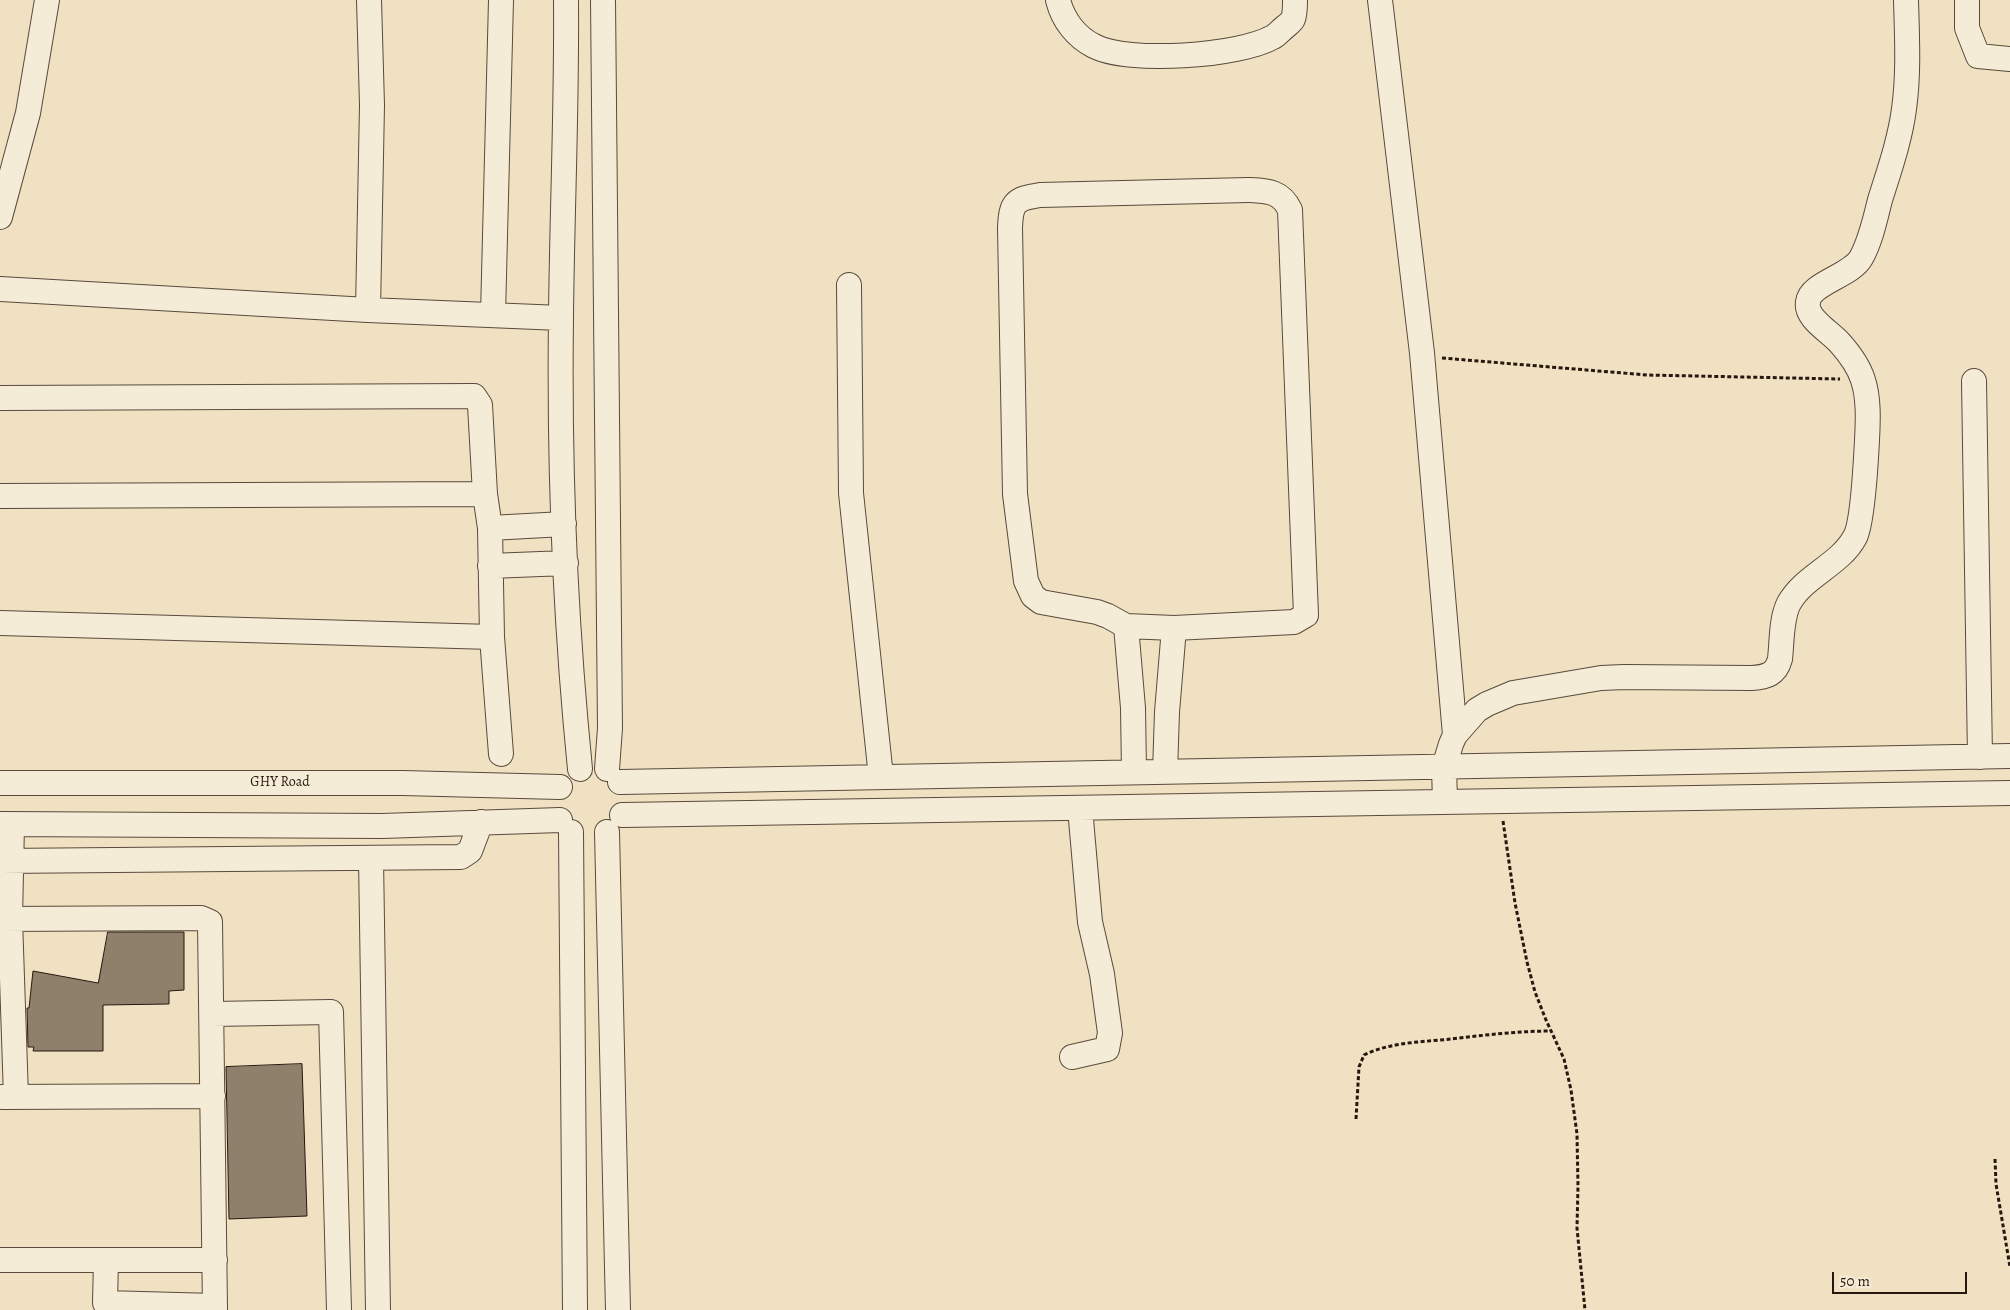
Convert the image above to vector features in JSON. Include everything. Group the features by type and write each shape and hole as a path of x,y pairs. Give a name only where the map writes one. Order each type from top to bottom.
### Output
{"street":[{"path":"0,216 28,113 47,0"},
{"path":"368,310 372,105 369,0"},
{"path":"493,315 501,0"},
{"path":"566,0 561,318 562,464 566,564 580,769"},
{"path":"213,1096 8,1097 5,919 6,824 382,826 482,822 566,826 596,836 614,824 625,804 624,792 613,776 610,728 603,0"},
{"path":"1058,0 1068,22 1078,36 1095,47 1112,53 1133,56 1183,56 1232,51 1274,37 1293,19 1295,0"},
{"path":"1380,0 1422,353 1455,735"},
{"path":"1445,802 1444,767 1455,735 1476,710 1513,693 1601,678 1752,678 1773,673 1780,659 1786,611 1789,603 1802,587 1846,549 1856,536 1860,517 1867,440 1867,396 1859,370 1840,343 1811,315 1808,301 1810,294 1816,289 1856,265 1870,237 1904,112 1908,51 1906,0"},
{"path":"1967,0 1967,28 1978,56 2010,59"},
{"path":"1248,190 1274,192 1282,197 1290,210 1306,615 1294,622 1174,628 1126,626 1097,612 1040,602 1033,596 1026,582 1015,494 1010,214 1013,206 1019,199 1040,195 1248,190"},
{"path":"849,285 851,493 881,777"},
{"path":"0,289 368,310 561,318"},
{"path":"1974,381 1980,757"},
{"path":"0,398 474,396 480,404 485,494 490,528 492,638 501,754"},
{"path":"0,496 485,494"},
{"path":"490,528 564,524"},
{"path":"490,566 566,564"},
{"path":"0,623 492,638"},
{"path":"1126,626 1133,708 1134,772"},
{"path":"1166,772 1167,712 1174,628"},
{"path":"576,1310 566,826 556,803 560,786 570,774 580,769 590,767 613,776 881,777 2010,756"},
{"name":"GHY Road","path":"0,783 402,783 560,786"},
{"path":"614,824 1080,808 2010,793"},
{"path":"1072,1057 1107,1049 1110,1037 1102,974 1090,922 1080,808"},
{"path":"6,861 461,857 470,851 482,822"},
{"path":"614,824 618,1310"},
{"path":"371,858 378,1310"},
{"path":"5,919 206,919 211,926 215,1308 105,1303 106,1260"},
{"path":"212,1014 331,1012 339,1310"},
{"path":"0,1260 215,1260"}],"path":[{"path":"1422,353 1438,358 1648,375 1863,380"},
{"path":"1502,801 1506,853 1522,940 1536,992 1564,1059 1574,1108 1578,1168 1577,1228 1585,1310"},
{"path":"1356,1119 1358,1067 1364,1055 1414,1042 1552,1031"},
{"path":"1995,1159 1996,1184 2010,1267"}],"building":[{"path":"108,932 184,932 184,990 169,991 169,1004 103,1005 103,1051 33,1051 34,1047 28,1047 27,1008 29,1008 33,971 98,983"},
{"path":"302,1064 307,1216 229,1219 226,1067"}]}
